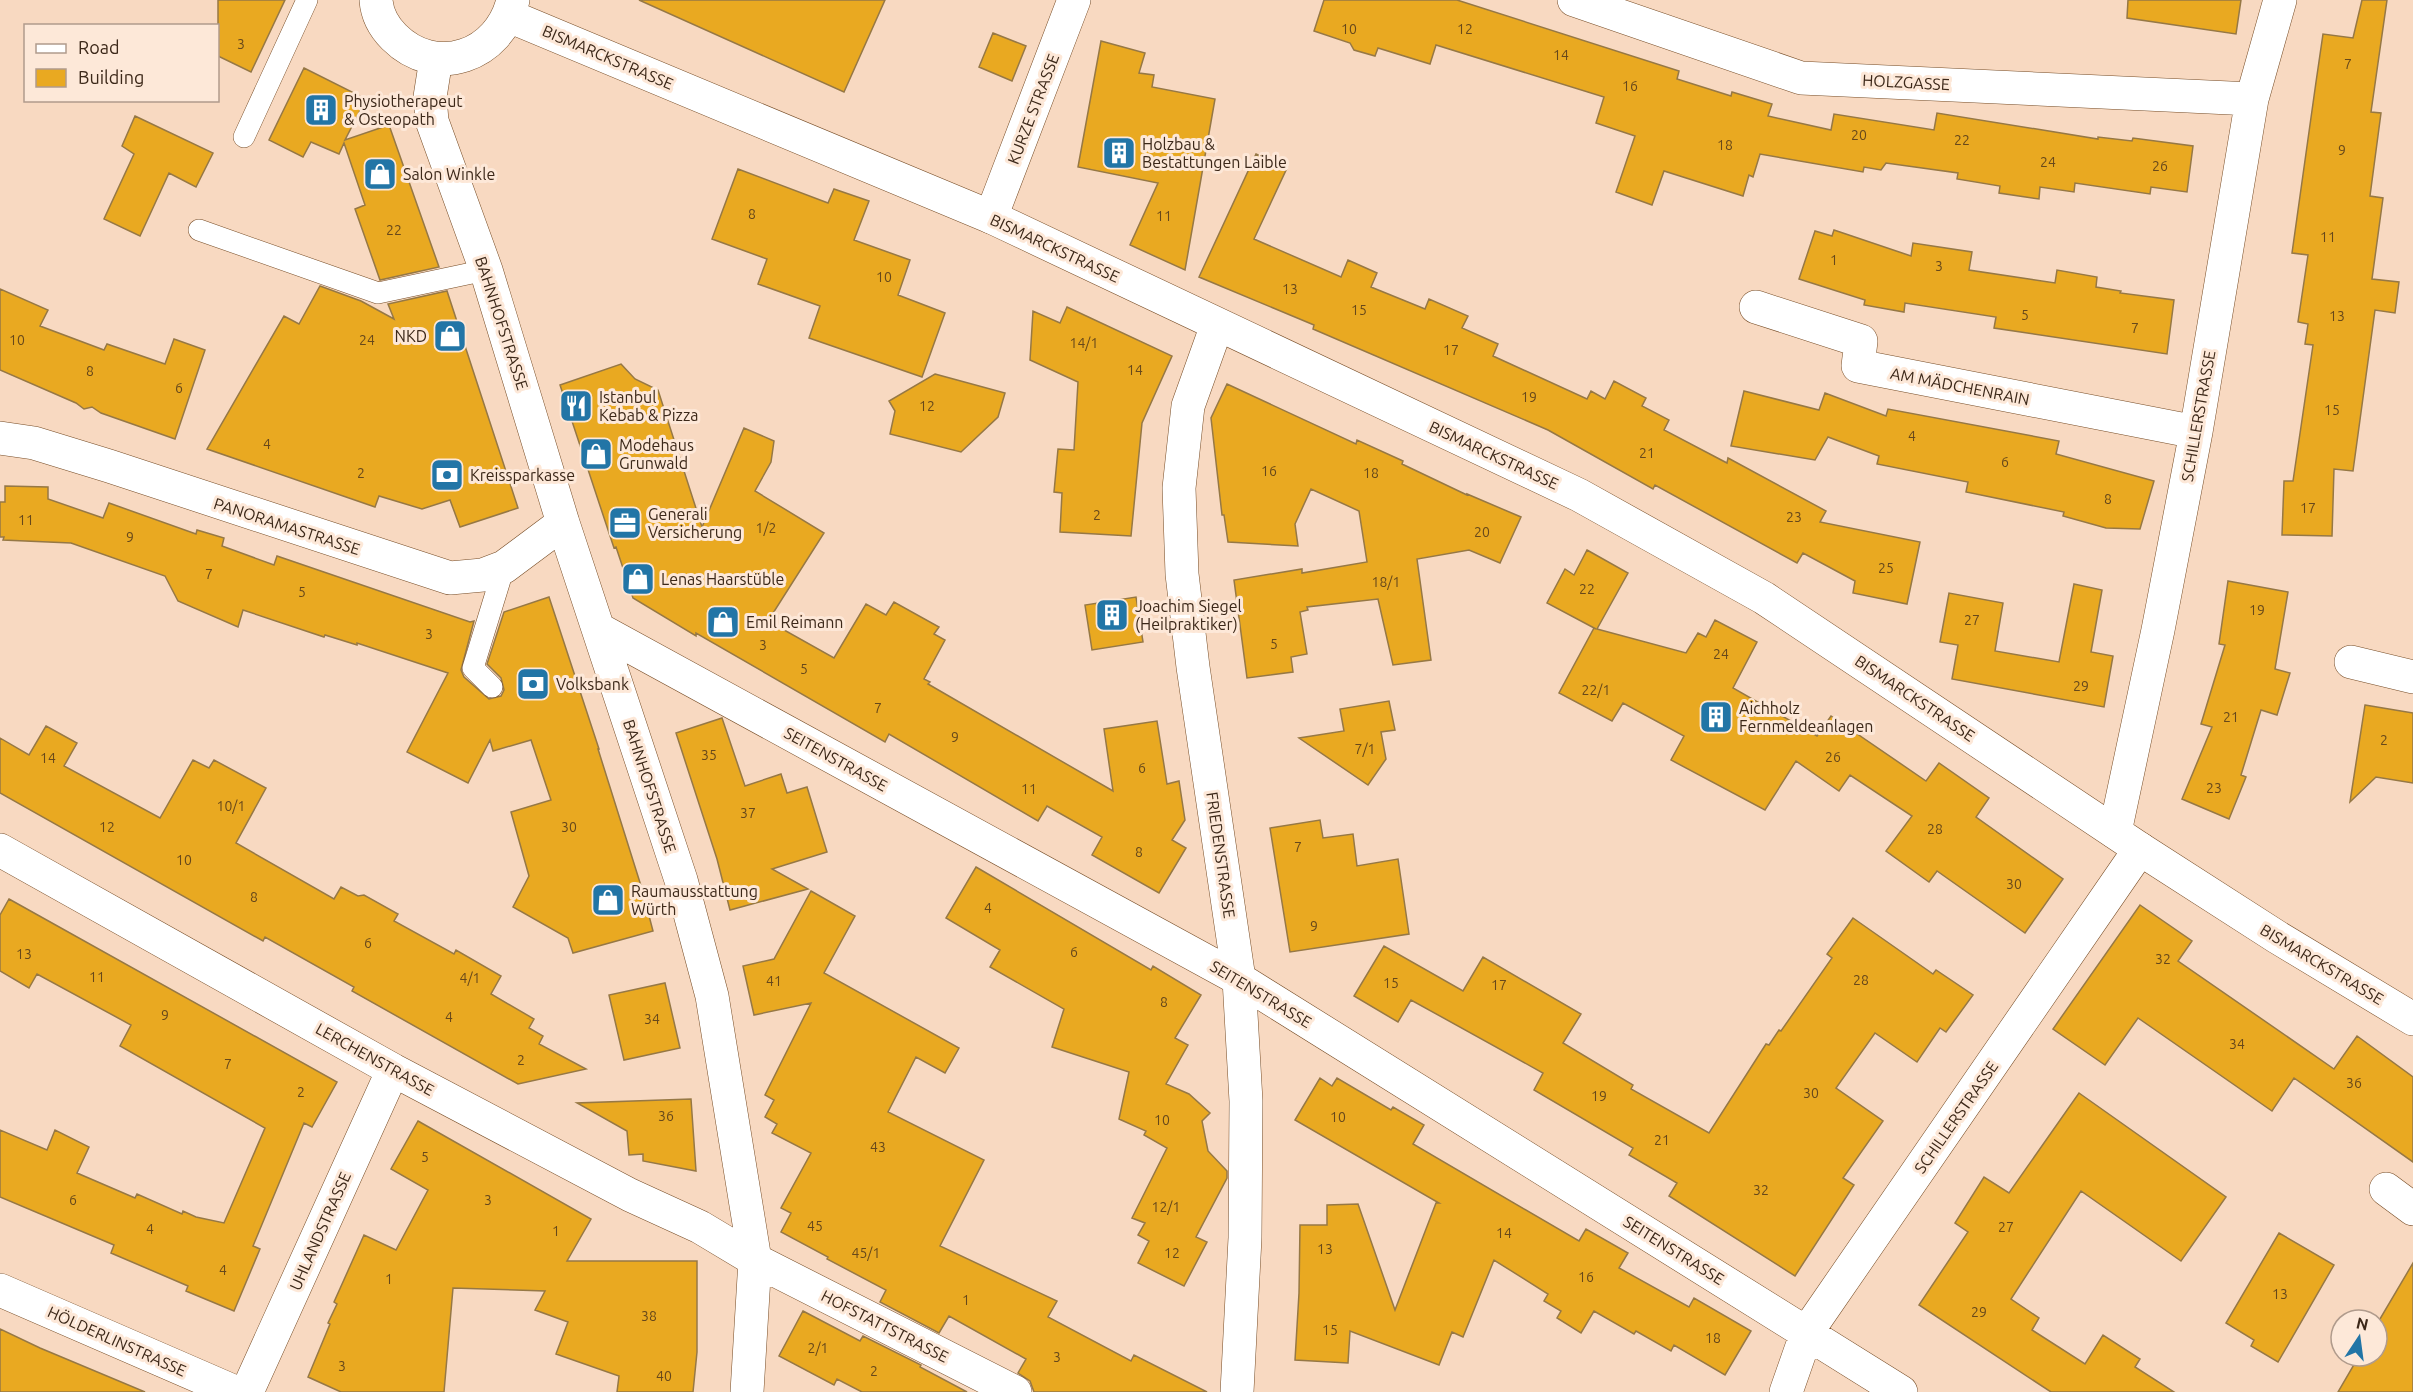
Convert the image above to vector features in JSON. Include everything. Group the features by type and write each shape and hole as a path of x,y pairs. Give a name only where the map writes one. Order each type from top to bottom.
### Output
{"street":[{"path":"376,0 380,18 387,30 399,42 410,51 436,58 457,58 478,50 497,35 511,8"},
{"name":"KURZE STRASSE","path":"991,217 1074,0"},
{"name":"HOLZGASSE","path":"1574,0 1801,78 2252,99"},
{"name":"SCHILLERSTRASSE","path":"1786,1392 1807,1332 2128,840 2158,630 2196,432 2252,99 2280,0"},
{"name":"BISMARCKSTRASSE","path":"511,8 991,217 1579,495 1764,598 2277,937 2413,1019"},
{"name":"BAHNHOFSTRASSE","path":"436,58 430,97 432,121 486,270 564,523 681,880 712,996 755,1260 747,1392"},
{"name":"AM MÄDCHENRAIN","path":"1756,308 1861,341 1858,366 2196,432"},
{"name":"FRIEDENSTRASSE","path":"1217,325 1188,406 1180,499 1182,574 1193,667 1239,979 1246,1101 1245,1238 1237,1392"},
{"name":"PANORAMASTRASSE","path":"0,438 33,443 98,463 450,578 483,575 504,567 564,523"},
{"name":"SEITENSTRASSE","path":"600,630 1239,979 1902,1392"},
{"path":"2351,662 2413,677"},
{"name":"LERCHENSTRASSE","path":"0,850 393,1070 630,1195 700,1227 755,1260"},
{"name":"UHLANDSTRASSE","path":"247,1392 393,1070"},
{"path":"2386,1189 2413,1209"},
{"name":"HOFSTATTSTRASSE","path":"755,1260 1015,1392"},
{"name":"HÖLDERLINSTRASSE","path":"0,1290 235,1392"}],"lane":[{"path":"244,136 308,0"},
{"path":"199,230 378,293 486,270"},
{"path":"492,687 473,668 504,567"}],"building":[{"path":"218,0 285,0 251,72 219,56"},
{"path":"639,0 885,0 844,92"},
{"path":"1324,0 1457,0 1679,71 1677,79 1731,96 1732,92 1772,104 1768,116 1831,130 1834,114 1934,130 1937,113 2098,139 2098,137 2132,141 2133,138 2193,146 2187,192 2151,187 2150,194 2075,183 2074,192 2040,187 2039,199 1999,193 2000,186 1957,179 1958,173 1886,163 1881,170 1864,167 1863,172 1760,154 1753,177 1749,175 1743,196 1664,171 1652,205 1616,192 1635,136 1596,123 1604,97 1436,45 1430,64 1378,48 1375,56 1354,50 1350,43 1314,31"},
{"path":"2128,0 2241,0 2236,34 2127,18"},
{"path":"2362,0 2387,0 2371,112 2381,113 2370,196 2383,198 2372,279 2399,282 2395,313 2375,310 2353,471 2334,469 2332,536 2282,535 2284,481 2293,481 2313,345 2305,344 2308,324 2298,322 2308,255 2292,253 2323,34 2353,38"},
{"path":"993,33 1026,46 1012,81 979,67"},
{"path":"1101,41 1145,53 1139,73 1154,75 1152,87 1215,99 1185,270 1130,245 1158,183 1078,167"},
{"path":"304,68 366,99 345,140 389,125 439,267 380,280 355,209 365,205 344,143 339,154 311,142 303,157 269,140"},
{"path":"135,116 213,153 196,187 169,173 140,236 104,219 134,154 122,146"},
{"path":"1256,154 1287,168 1254,239 1341,277 1348,260 1377,273 1371,287 1425,309 1429,299 1468,316 1462,328 1498,344 1493,356 1587,399 1591,391 1605,399 1614,381 1646,398 1642,406 1669,420 1664,430 1727,463 1728,458 1826,511 1820,522 1920,542 1907,604 1853,593 1855,581 1803,553 1797,563 1655,485 1653,489 1548,430 1313,329 1314,325 1199,277"},
{"path":"738,169 828,203 834,189 869,201 854,240 910,260 898,295 945,313 922,377 809,338 820,306 758,284 767,259 712,239"},
{"path":"1834,230 1911,256 1913,243 1972,252 1969,270 2055,283 2057,270 2097,277 2096,287 2121,291 2120,293 2174,300 2167,354 1994,328 1996,317 1905,303 1904,312 1864,305 1865,300 1799,279 1815,231 1832,236"},
{"path":"320,286 361,301 394,319 388,304 447,291 518,508 460,527 450,500 422,509 379,496 375,507 207,449 284,316 299,324"},
{"path":"0,289 48,310 40,326 104,350 107,344 165,364 174,339 205,350 175,439 101,413 92,407 84,409 76,403 0,370"},
{"path":"1067,307 1172,356 1142,423 1131,536 1060,532 1062,493 1054,492 1058,449 1074,450 1078,382 1030,360 1033,311 1060,323"},
{"path":"621,364 635,379 658,390 702,527 744,428 774,441 771,462 755,491 824,533 768,621 834,658 866,604 886,615 894,602 939,627 934,634 945,640 924,679 930,682 928,684 1113,791 1104,729 1157,721 1167,784 1179,781 1185,820 1172,840 1186,848 1159,893 1092,855 1102,837 1047,806 1038,821 889,734 885,742 633,598 560,385"},
{"path":"935,374 1005,393 998,417 961,452 890,434 895,411 889,401"},
{"path":"1227,384 1356,444 1357,440 1467,495 1521,517 1500,563 1469,550 1417,559 1431,660 1393,665 1378,599 1307,607 1308,610 1300,612 1307,654 1291,657 1293,672 1247,678 1234,580 1302,569 1302,573 1367,562 1359,511 1311,489 1295,524 1298,546 1228,542 1224,515 1222,515 1211,418"},
{"path":"1744,391 1819,410 1825,393 1886,416 1888,409 2059,441 2056,454 2154,481 2140,529 2106,528 2063,516 2064,512 1966,492 1968,482 1877,464 1879,456 1828,437 1815,460 1731,446"},
{"path":"5,486 48,487 48,499 103,518 109,503 196,534 197,530 224,538 222,546 274,565 277,556 470,622 474,621 461,670 464,677 489,699 501,696 504,690 501,678 487,664 504,612 549,597 599,749 653,931 573,953 568,938 513,907 529,876 511,812 551,800 531,740 493,751 490,740 468,783 407,752 448,673 357,643 357,645 325,635 324,637 243,610 238,627 178,601 165,576 71,543 3,540 4,537 0,537 0,502 5,502"},
{"path":"1587,550 1628,573 1597,629 1686,653 1698,633 1706,637 1715,620 1757,642 1733,688 1817,736 1831,716 1926,781 1939,763 1989,798 1976,817 2063,879 2025,933 1937,871 1929,882 1886,851 1912,816 1850,775 1839,791 1796,761 1765,810 1671,760 1684,736 1623,703 1612,721 1559,693 1594,628 1596,629 1547,603 1565,569 1574,575"},
{"path":"2228,581 2288,592 2275,669 2290,673 2277,715 2261,710 2241,775 2246,777 2229,819 2182,799 2212,727 2201,724 2225,645 2219,644"},
{"path":"2074,584 2102,590 2091,652 2113,656 2104,707 1952,679 1958,645 1940,642 1949,593 2003,603 1995,651 2059,662"},
{"name":"Joachim Siegel (Heilpraktiker)","path":"1136,597 1143,642 1092,650 1085,605"},
{"path":"1389,701 1395,730 1381,732 1386,759 1368,785 1299,738 1344,731 1340,709"},
{"path":"2365,705 2413,713 2413,783 2376,777 2350,802"},
{"path":"722,718 745,786 781,774 787,793 807,787 827,852 772,869 808,889 730,910 717,859 676,733"},
{"path":"46,726 77,743 64,766 160,818 193,760 209,768 214,760 266,788 236,843 334,899 341,887 358,896 364,895 398,914 394,921 454,954 456,950 501,976 491,994 534,1019 529,1028 543,1036 539,1044 586,1069 518,1084 352,991 354,987 265,937 263,941 0,793 0,738 29,755"},
{"path":"1320,820 1323,838 1353,834 1357,866 1398,859 1409,934 1290,952 1270,828"},
{"path":"976,867 1151,970 1153,966 1201,995 1175,1038 1188,1045 1166,1084 1189,1094 1210,1113 1202,1121 1208,1151 1227,1171 1227,1178 1196,1237 1207,1242 1184,1286 1138,1263 1149,1241 1138,1235 1145,1223 1132,1218 1167,1148 1144,1135 1146,1131 1119,1119 1129,1072 1052,1047 1064,1009 990,967 1000,950 946,918"},
{"path":"811,891 855,916 824,973 959,1048 945,1073 916,1057 888,1112 984,1160 940,1246 1057,1301 1048,1317 1131,1361 1134,1355 1207,1392 1034,1392 1030,1381 1018,1373 1026,1359 949,1316 939,1333 880,1302 886,1290 781,1232 791,1213 781,1208 811,1153 772,1133 777,1124 765,1117 774,1100 765,1095 811,1003 754,1015 743,966 774,959"},
{"path":"9,899 337,1082 312,1127 304,1123 253,1246 260,1249 234,1311 186,1291 188,1286 111,1253 114,1245 0,1197 0,1130 47,1150 55,1130 89,1147 77,1173 135,1198 137,1194 182,1214 183,1211 196,1217 224,1223 265,1128 120,1046 131,1025 37,974 29,988 0,971 0,915"},
{"path":"2140,905 2192,941 2178,961 2334,1069 2357,1036 2413,1077 2413,1162 2294,1078 2272,1111 2138,1018 2105,1065 2053,1029"},
{"path":"1853,918 1933,974 1936,970 1973,995 1946,1032 1940,1028 1917,1062 1875,1033 1836,1088 1883,1121 1843,1178 1854,1185 1795,1276 1669,1196 1677,1183 1629,1155 1633,1148 1534,1090 1543,1073 1411,1000 1398,1022 1354,996 1384,946 1463,991 1483,957 1581,1014 1563,1043 1633,1085 1631,1089 1709,1133 1766,1044 1769,1045 1779,1030 1781,1031 1832,958 1827,954"},
{"path":"665,983 680,1048 624,1060 609,995"},
{"path":"1320,1078 1332,1086 1337,1078 1391,1110 1393,1107 1424,1125 1413,1144 1579,1241 1586,1229 1628,1253 1619,1268 1689,1307 1694,1298 1751,1331 1725,1375 1674,1345 1671,1351 1636,1331 1634,1334 1594,1311 1581,1333 1557,1318 1561,1311 1544,1301 1548,1294 1494,1260 1463,1337 1452,1332 1439,1365 1350,1331 1348,1363 1295,1360 1300,1225 1327,1225 1327,1205 1358,1204 1395,1310 1436,1203 1439,1203 1295,1120"},
{"path":"2079,1093 2226,1197 2181,1261 2081,1191 2011,1299 2039,1318 2032,1330 2085,1364 2103,1335 2140,1359 2135,1367 2174,1392 2051,1392 1919,1305 1968,1232 1955,1223 1984,1177 2009,1193"},
{"path":"691,1099 696,1171 643,1161 643,1154 629,1155 627,1131 577,1103"},
{"path":"418,1121 591,1219 567,1261 697,1261 697,1352 693,1392 617,1392 619,1376 556,1354 568,1322 535,1310 545,1291 453,1288 444,1392 341,1392 308,1377 337,1304 334,1302 364,1235 396,1250 428,1190 391,1169"},
{"path":"2279,1233 2334,1265 2278,1362 2251,1346 2254,1340 2226,1323"},
{"path":"2413,1263 2413,1392 2338,1392 2352,1368 2389,1368 2389,1308 2386,1308"},
{"path":"803,1311 860,1341 863,1336 921,1365 920,1367 967,1392 862,1392 837,1379 834,1385 779,1356"},
{"path":"0,1329 40,1348 145,1392 0,1392"}],"place":[{"name":"Physiotherapeut & Osteopath","path":"321,110"},
{"name":"Holzbau & Bestattungen Laible","path":"1119,153"},
{"name":"Salon Winkle","path":"380,174"},
{"name":"NKD","path":"450,336"},
{"name":"Istanbul Kebab & Pizza","path":"576,406"},
{"name":"Modehaus Grunwald","path":"596,454"},
{"name":"Kreissparkasse","path":"447,475"},
{"name":"Generali Versicherung","path":"625,523"},
{"name":"Lenas Haarstüble","path":"638,579"},
{"name":"Joachim Siegel (Heilpraktiker)","path":"1112,615"},
{"name":"Emil Reimann","path":"723,622"},
{"name":"Volksbank","path":"533,684"},
{"name":"Aichholz Fernmeldeanlagen","path":"1716,717"},
{"name":"Raumausstattung Würth","path":"608,900"}]}
